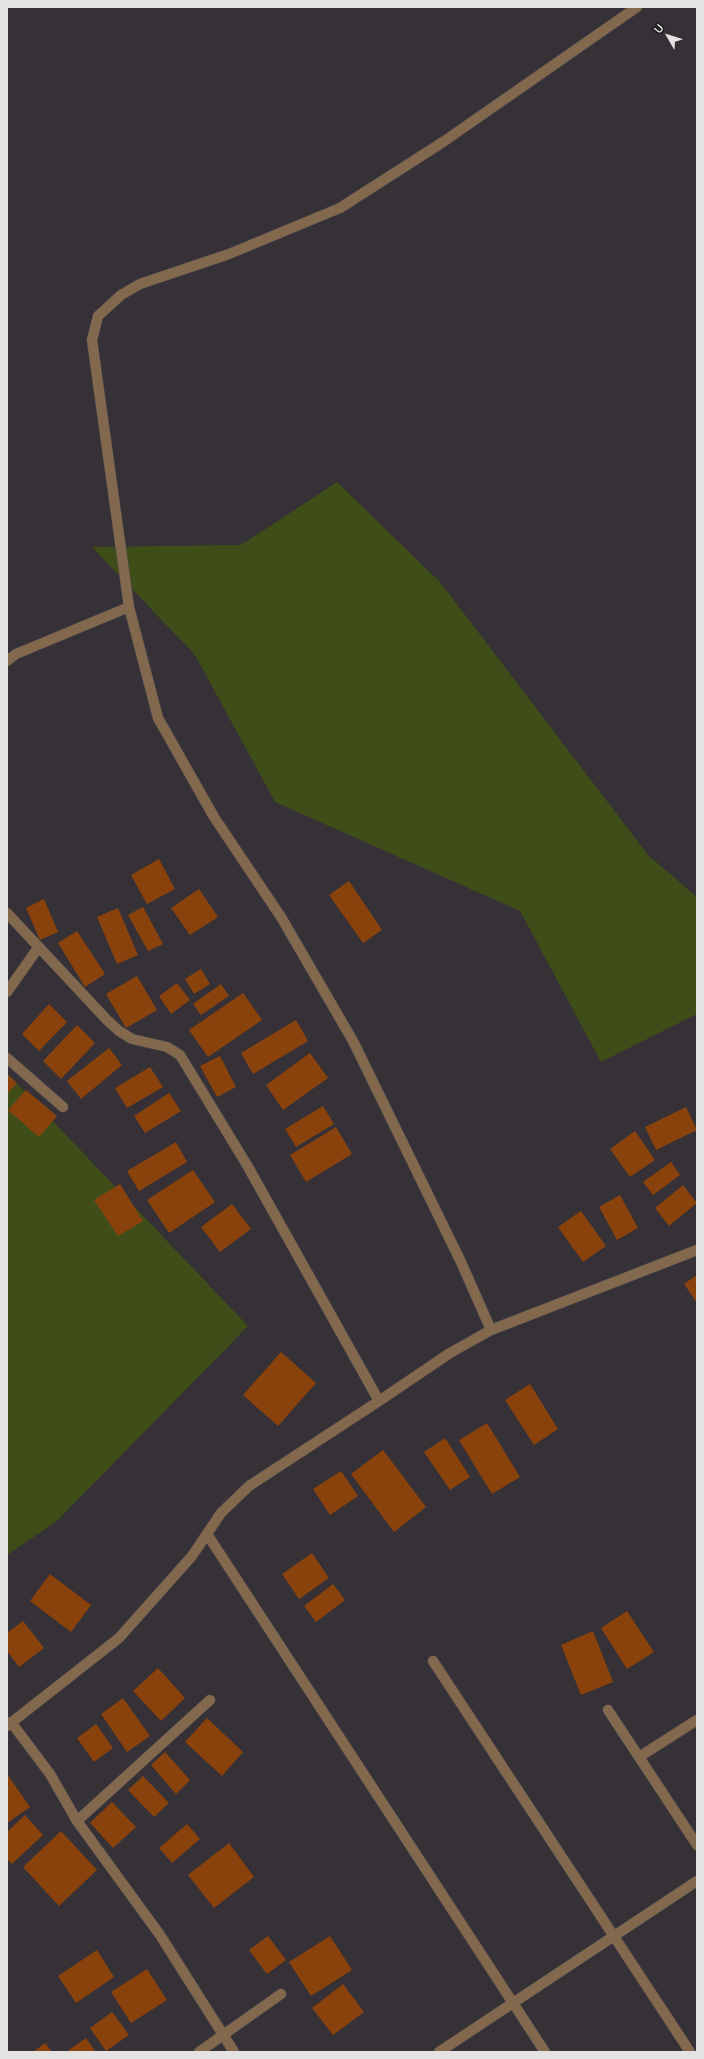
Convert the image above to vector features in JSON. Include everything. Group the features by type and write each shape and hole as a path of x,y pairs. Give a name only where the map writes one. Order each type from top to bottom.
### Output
{"street":[{"path":"491,1330 461,1262 353,1041 281,917 214,817 158,718 129,607 92,340 98,316 121,295 140,284 229,254 340,208 443,142 637,7"},
{"path":"7,661 16,654 129,607"},
{"path":"7,913 38,948 119,1031 132,1039 172,1049 186,1063 247,1165 379,1401"},
{"path":"7,992 38,948"},
{"path":"7,1058 63,1107"},
{"path":"234,2052 160,1935 77,1821 50,1774 9,1724 119,1638 192,1556 221,1513 249,1486 450,1353 491,1330 697,1250"},
{"path":"207,1534 545,2052"},
{"path":"433,1661 690,2052"},
{"path":"77,1821 210,1700"},
{"path":"608,1710 697,1845"},
{"path":"640,1758 697,1720"},
{"path":"439,2052 697,1882"},
{"path":"199,2052 281,1994"}],"green space":[{"path":"337,482 440,582 648,855 697,897 697,1014 601,1062 520,911 275,802 195,655 92,547 241,545"},
{"path":"7,1073 248,1326 57,1521 7,1555"}],"building":[{"path":"159,859 175,889 147,904 131,875"},
{"path":"349,881 382,930 363,943 329,895"},
{"path":"199,889 218,917 190,935 171,908"},
{"path":"44,899 58,932 40,940 26,908"},
{"path":"143,907 163,944 148,951 128,915"},
{"path":"118,908 138,955 117,964 97,917"},
{"path":"77,931 105,974 85,987 58,943"},
{"path":"201,969 210,984 194,994 185,979"},
{"path":"137,976 157,1010 126,1028 106,994"},
{"path":"177,983 190,1000 171,1014 159,996"},
{"path":"221,984 229,996 201,1015 193,1004"},
{"path":"243,993 262,1020 208,1057 189,1030"},
{"path":"49,1004 67,1022 39,1051 22,1034"},
{"path":"296,1020 308,1041 253,1074 241,1053"},
{"path":"77,1025 95,1043 61,1079 43,1061"},
{"path":"109,1048 122,1065 81,1099 67,1081"},
{"path":"310,1053 328,1078 283,1110 266,1085"},
{"path":"220,1056 236,1087 217,1097 200,1066"},
{"path":"150,1067 163,1087 127,1108 115,1088"},
{"path":"7,1074 17,1083 7,1094"},
{"path":"26,1090 57,1116 39,1137 8,1110"},
{"path":"169,1093 181,1111 145,1133 134,1116"},
{"path":"323,1106 334,1124 296,1147 285,1129"},
{"path":"686,1107 697,1130 656,1150 645,1127"},
{"path":"336,1127 352,1154 306,1182 290,1155"},
{"path":"635,1131 655,1160 630,1177 610,1149"},
{"path":"176,1142 187,1162 139,1191 127,1171"},
{"path":"671,1162 680,1175 653,1195 643,1182"},
{"path":"193,1170 215,1202 169,1233 147,1200"},
{"path":"120,1184 143,1221 118,1236 94,1200"},
{"path":"683,1185 697,1203 669,1226 655,1208"},
{"path":"620,1195 638,1228 617,1240 599,1207"},
{"path":"232,1204 251,1229 220,1252 201,1227"},
{"path":"581,1211 606,1246 583,1262 558,1227"},
{"path":"697,1275 697,1303 684,1284"},
{"path":"281,1352 316,1383 278,1426 243,1395"},
{"path":"530,1384 558,1429 534,1445 505,1400"},
{"path":"487,1423 520,1477 492,1494 459,1440"},
{"path":"445,1438 470,1477 450,1490 424,1452"},
{"path":"383,1450 426,1507 394,1532 351,1474"},
{"path":"341,1471 358,1496 330,1515 313,1489"},
{"path":"312,1553 329,1578 299,1599 282,1574"},
{"path":"50,1574 91,1605 71,1632 30,1601"},
{"path":"333,1584 345,1600 316,1622 304,1606"},
{"path":"627,1611 654,1652 627,1669 601,1628"},
{"path":"23,1621 44,1648 19,1667 7,1651 7,1633"},
{"path":"593,1631 613,1682 581,1695 561,1645"},
{"path":"158,1668 185,1698 161,1721 133,1691"},
{"path":"123,1698 150,1736 127,1752 101,1714"},
{"path":"207,1718 243,1752 222,1776 185,1742"},
{"path":"96,1724 113,1748 94,1762 77,1738"},
{"path":"165,1752 190,1780 176,1794 151,1765"},
{"path":"7,1774 30,1807 7,1823"},
{"path":"143,1776 169,1803 154,1817 128,1790"},
{"path":"112,1802 136,1827 113,1848 90,1823"},
{"path":"25,1815 43,1835 12,1864 7,1859 7,1832"},
{"path":"187,1824 200,1839 172,1863 159,1848"},
{"path":"61,1831 97,1870 59,1906 23,1867"},
{"path":"229,1843 254,1877 214,1908 188,1875"},
{"path":"268,1936 286,1960 267,1974 249,1950"},
{"path":"330,1936 352,1970 311,1996 289,1962"},
{"path":"97,1950 114,1977 76,2003 58,1976"},
{"path":"147,1969 167,2000 131,2023 111,1992"},
{"path":"343,1984 364,2012 333,2035 312,2008"},
{"path":"112,2012 129,2035 106,2051 90,2028"},
{"path":"86,2038 96,2052 66,2052"},
{"path":"45,2043 52,2052 33,2052"}]}
